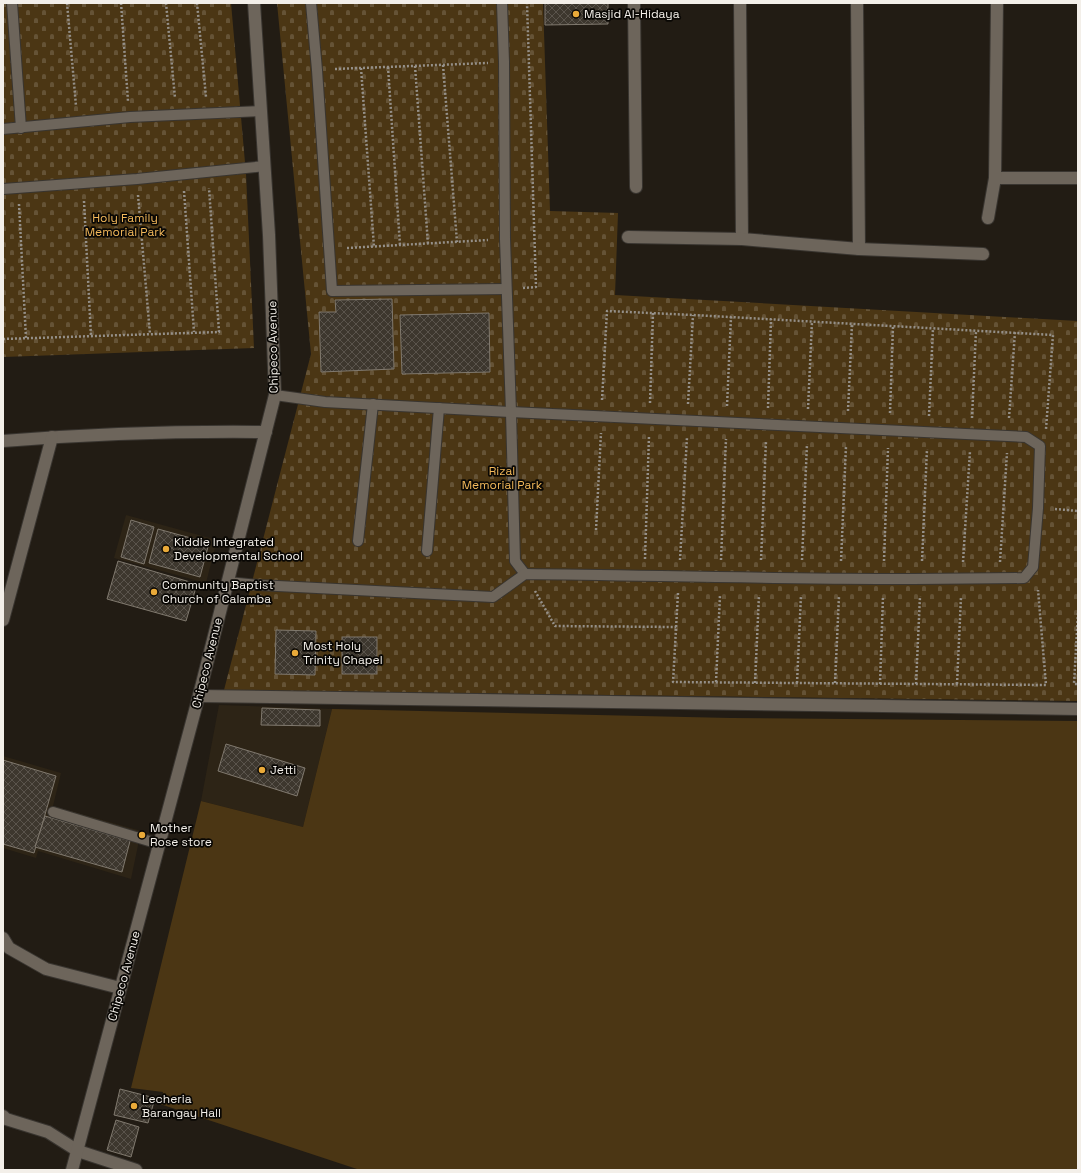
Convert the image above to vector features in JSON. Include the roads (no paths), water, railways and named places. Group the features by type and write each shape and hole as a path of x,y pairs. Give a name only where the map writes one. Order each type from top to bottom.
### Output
{"street":[{"name":"Chipeco Avenue","path":"72,1170 199,696 275,395 269,235 254,3"},
{"path":"634,3 636,187"},
{"path":"740,3 742,239"},
{"path":"857,3 859,249"},
{"path":"988,218 995,178 997,3"},
{"path":"995,178 1078,178"},
{"path":"628,237 742,239 859,249 984,254"},
{"path":"3,441 125,433 266,432"},
{"path":"3,620 52,437"},
{"path":"199,696 1078,709"},
{"path":"3,938 9,948 46,969 120,988"},
{"path":"3,1116 6,1119 48,1132 78,1151 136,1170"}],"lane":[{"path":"12,3 21,128"},
{"path":"311,3 332,291 506,289"},
{"path":"502,3 506,289 515,561 525,574"},
{"path":"3,129 130,117 261,111"},
{"path":"3,189 137,179 265,166"},
{"path":"228,582 493,598 525,574 962,579 1024,578 1032,567 1038,508 1040,446 1026,437 325,402 275,395"},
{"path":"358,541 373,404"},
{"path":"427,551 439,408"},
{"path":"53,812 159,844"}],"place":[{"name":"Masjid Al-Hidaya","path":"576,14"},
{"name":"Kiddie Integrated Developmental School","path":"166,549"},
{"name":"Community Baptist Church of Calamba","path":"154,592"},
{"name":"Most Holy Trinity Chapel","path":"295,653"},
{"name":"Jetti","path":"262,770"},
{"name":"Mother Rose store","path":"142,835"},
{"name":"Lecheria Barangay Hall","path":"134,1106"}],"park label":[{"name":"Holy Family Memorial Park","path":"125,225"},
{"name":"Rizal Memorial Park","path":"502,478"}]}
